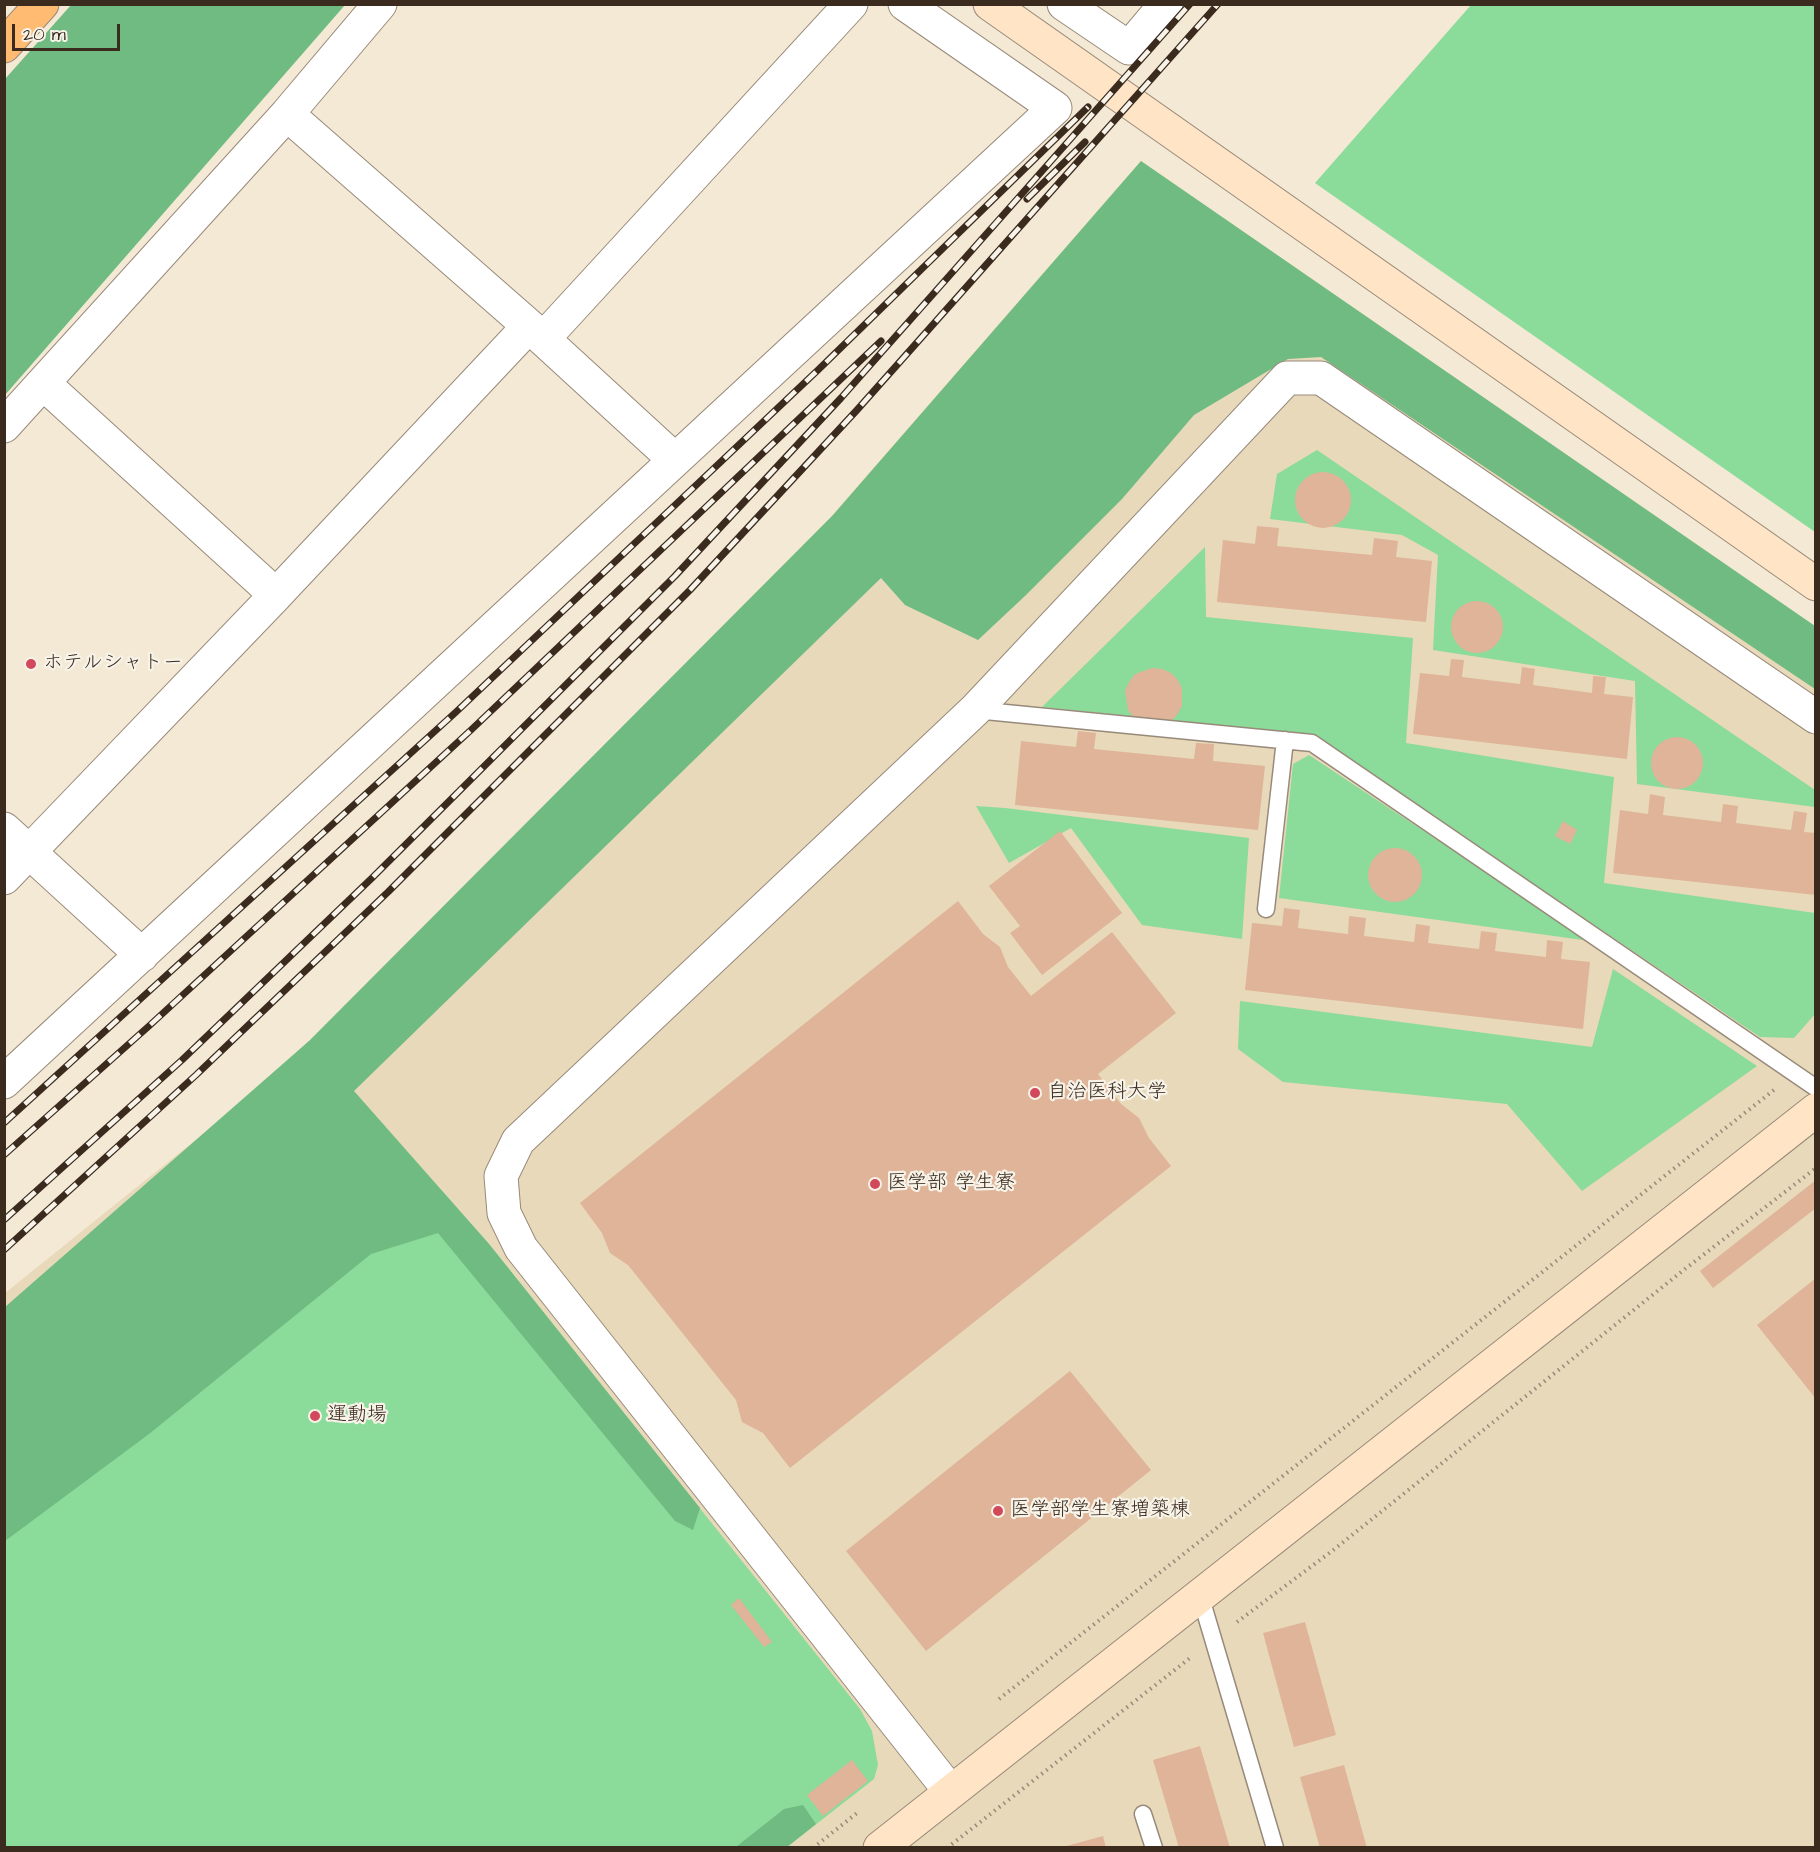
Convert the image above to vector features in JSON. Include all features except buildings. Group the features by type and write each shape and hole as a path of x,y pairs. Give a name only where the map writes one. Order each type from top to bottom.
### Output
{"highway":[{"path":"4,46 42,4"}],"street":[{"path":"4,426 287,114 380,4"},
{"path":"4,878 276,595 536,333 851,4"},
{"path":"4,1082 1055,108 905,4"},
{"path":"990,4 1815,584"},
{"path":"1064,4 1129,48 1166,4"},
{"path":"287,114 536,333 675,460"},
{"path":"950,1791 521,1248 504,1213 501,1176 518,1141 975,710 1287,378 1321,378 1815,717"},
{"path":"44,383 276,595"},
{"path":"4,829 142,955"},
{"path":"880,1848 1815,1110"}],"lane":[{"path":"975,710 1312,743 1815,1088"},
{"path":"1266,909 1285,740"},
{"path":"1200,1595 1275,1848"},
{"path":"1143,1814 1154,1848"}],"path":[{"path":"999,1699 1795,1074"},
{"path":"1230,1627 1332,1551 1815,1168"},
{"path":"947,1848 1192,1656"},
{"path":"813,1848 857,1813"}],"shaded area":[{"name":"自治医科大学","path":"1141,161 1815,626 1815,1847 5,1848 5,1293 504,892"}],"green space":[{"path":"71,5 345,5 5,395 5,79"},
{"path":"1471,5 1815,5 1815,532 1315,183"},
{"path":"1141,161 1815,626 1815,689 1321,357 1288,359 1194,415 1122,499 978,640 905,605 881,578 354,1091 489,1244 700,1508 693,1530 675,1521 438,1233 371,1254 149,1434 5,1541 5,1307 309,1041 833,515"},
{"path":"1317,450 1815,790 1815,807 1637,784 1635,681 1433,650 1438,555 1402,535 1270,519 1277,474"},
{"path":"1205,547 1206,617 1413,638 1406,743 1614,777 1604,883 1815,913 1815,1014 1794,1038 1760,1037 1313,735 1042,707"},
{"path":"1309,755 1590,941 1279,898 1293,764"},
{"path":"976,806 1249,838 1242,939 1142,925 1071,828 1009,863"},
{"path":"1613,969 1757,1066 1582,1191 1507,1104 1283,1082 1238,1049 1240,1001 1592,1047"},
{"name":"運動場","path":"309,1041 489,1244 860,1709 872,1731 878,1765 874,1779 787,1847 5,1848 5,1324"},
{"path":"803,1805 816,1824 787,1847 736,1847 784,1809"}],"railway":[{"path":"4,1220 182,1060 372,878 675,576 841,398 1190,4"},
{"path":"4,1250 196,1075 388,892 690,590 857,410 1218,4"},
{"path":"4,1123 456,712 818,370 1088,107"},
{"path":"1027,199 1085,142"},
{"path":"4,1155 149,1026 471,730 881,341"}],"place":[{"name":"ホテルシャトー","path":"31,664"},
{"name":"自治医科大学","path":"1035,1093"},
{"name":"医学部 学生寮","path":"875,1184"},
{"name":"運動場","path":"315,1416"},
{"name":"医学部学生寮増築棟","path":"998,1511"}]}
